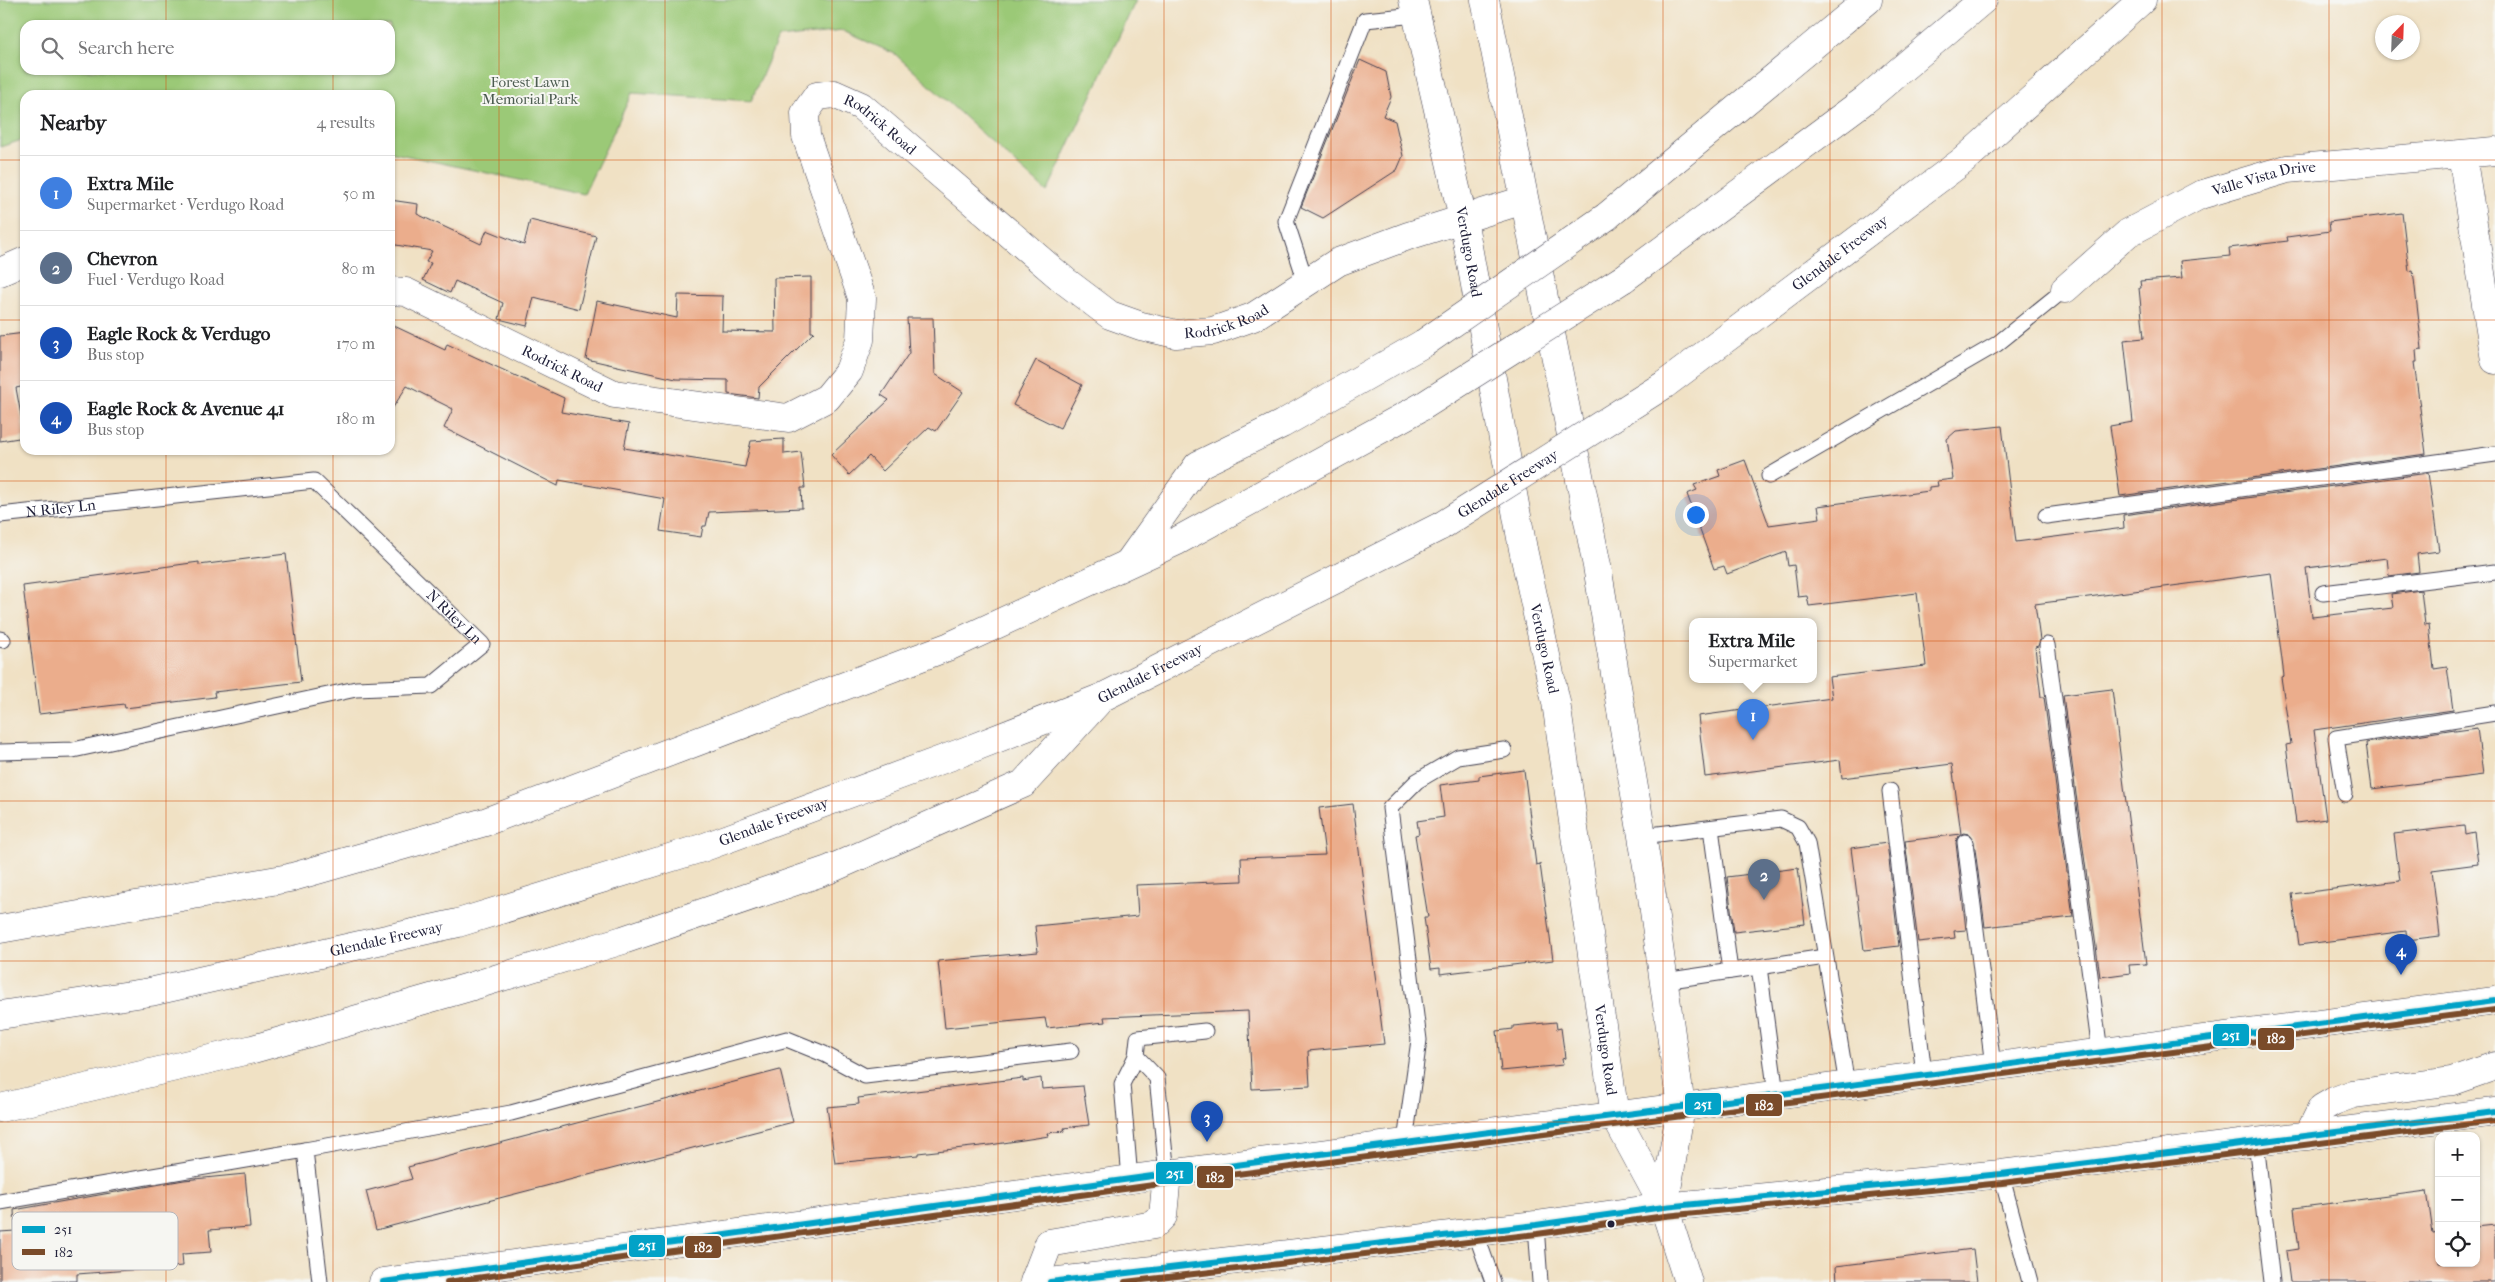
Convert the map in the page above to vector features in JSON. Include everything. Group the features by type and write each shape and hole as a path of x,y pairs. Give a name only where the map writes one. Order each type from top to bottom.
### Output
{"main road":[{"path":"1485,0 1596,566 1642,836 1664,981 1681,1107 1664,1207"},
{"path":"1128,564 1198,465 1282,424 1424,343 1606,217 1868,0"},
{"path":"0,928 289,878 485,822 950,646 1128,564 1177,541 1423,406 1623,279 1865,100 1983,0"},
{"name":"Glendale Freeway","path":"0,1015 150,992 458,924 702,848 960,753 1103,697 1441,526 1664,384 1964,160 2142,0"},
{"name":"Verdugo Road","path":"1415,8 1463,219 1524,549 1556,702 1615,1116 1664,1207 1688,1282"},
{"name":"Rodrick Road","path":"395,291 406,292 614,394 788,418 827,398 849,371 860,340 862,298 806,136 804,113 817,96 834,94 861,106 1065,281 1110,315 1141,326 1176,334 1213,331 1253,317 1338,262 1524,200"},
{"name":"Valle Vista Drive","path":"2065,289 2128,233 2200,195 2287,169 2495,151"},
{"path":"2462,155 2495,360"},
{"path":"0,272 20,264"},
{"path":"0,1108 253,1048 466,988 622,940 828,870 1023,784 1103,697"},
{"path":"383,1282 1405,1142 2495,1002"},
{"path":"2308,1136 2322,1108 2334,1101 2353,1094 2452,1081 2495,1066"},
{"path":"1050,1282 1536,1225 1664,1207 2001,1174 2495,1112"},
{"path":"1034,1282 1049,1244 1154,1225 1163,1216 1167,1174"}],"lane":[{"path":"1306,282 1286,221 1365,20 1415,8"},
{"path":"1769,476 1997,344 2065,289"},
{"path":"2046,516 2495,454"},
{"name":"N Riley Ln","path":"0,514 314,481 482,644 431,686 356,689 73,750 0,752"},
{"path":"2323,593 2495,572"},
{"path":"2047,646 2100,1052"},
{"path":"2345,794 2336,738 2495,713"},
{"path":"1405,1142 1419,1040 1390,808 1417,781 1458,756 1504,750"},
{"path":"1890,791 1924,1074"},
{"path":"1642,836 1781,819 1798,827 1807,843 1847,1085"},
{"path":"1711,828 1730,971"},
{"path":"1965,842 1992,1066"},
{"path":"1664,981 1826,957"},
{"path":"1758,967 1776,1094"},
{"path":"1130,1179 1122,1084 1136,1056 1138,1038 1205,1031"},
{"path":"0,1202 511,1113 787,1040 824,1054 864,1076 1071,1052"},
{"path":"1136,1056 1157,1078 1167,1174"},
{"path":"2256,1142 2272,1282"},
{"path":"305,1150 320,1282"},
{"path":"2001,1174 2030,1282"},
{"path":"1536,1225 1540,1282"},
{"path":"1475,1231 1493,1282"}],"green space":[{"name":"Forest Lawn Memorial Park","path":"0,0 1136,0 1047,192 895,54 843,31 778,38 751,101 632,93 584,194 395,153 395,90 20,90 20,141 0,147"}],"building":[{"path":"1360,60 1386,72 1391,97 1383,116 1395,121 1403,156 1397,170 1323,218 1301,207"},
{"path":"395,201 418,204 417,214 481,244 487,230 524,245 530,220 596,236 579,309 534,297 527,326 499,319 503,303 455,281 450,293 423,280 431,263 426,262 432,251 395,245"},
{"path":"2402,213 2409,271 2413,270 2422,349 2416,350 2417,362 2414,362 2426,454 2120,496 2110,426 2133,422 2124,340 2144,338 2140,281 2182,278 2180,261 2230,256 2229,248 2288,241 2287,237 2330,231 2329,222"},
{"path":"811,277 811,332 814,332 759,387 758,398 728,394 728,380 676,379 586,359 597,301 677,318 678,295 723,296 722,331 775,332 774,278"},
{"path":"907,318 933,318 935,374 963,392 936,431 929,427 883,471 869,456 849,475 831,455 889,400 881,395 909,353"},
{"path":"395,326 445,350 447,344 564,398 561,412 629,424 624,448 745,467 751,441 784,439 784,454 801,452 805,488 801,488 802,508 709,512 701,537 660,531 665,499 559,480 558,486 444,428 453,409 407,386 395,404"},
{"path":"20,334 20,387 16,388 20,410 20,438 0,441 0,336"},
{"path":"1036,360 1082,385 1060,428 1013,405"},
{"path":"2002,426 2016,542 2124,528 2123,515 2428,473 2439,551 2417,554 2419,572 2389,576 2387,558 2306,568 2312,617 2393,608 2391,594 2421,590 2425,625 2429,624 2434,669 2447,667 2453,710 2314,730 2326,819 2296,823 2286,745 2291,744 2281,677 2284,676 2271,573 2035,604 2040,640 2038,646 2035,647 2041,697 2044,697 2073,917 1985,927 1974,841 1969,834 1963,833 1957,838 1956,843 1966,930 1954,931 1955,938 1918,942 1905,841 1961,834 1952,764 1842,778 1840,760 1705,777 1698,716 1832,698 1829,677 1926,666 1917,593 1809,606 1807,596 1798,597 1794,565 1788,566 1786,552 1727,574 1724,566 1714,569 1687,494 1697,490 1694,485 1720,476 1718,470 1745,460 1769,525 1820,518 1818,506 1929,491 1929,487 1938,486 1937,481 1953,479 1947,439 1956,431"},
{"path":"286,554 301,682 214,692 215,697 125,708 124,704 39,714 23,586 199,562 199,565"},
{"path":"2112,689 2146,964 2129,965 2130,973 2100,977 2063,695"},
{"path":"2477,728 2483,775 2372,789 2366,743 2455,729 2455,731"},
{"path":"1524,770 1536,865 1540,864 1553,960 1440,974 1440,968 1431,969 1424,917 1428,917 1415,835 1419,834 1417,821 1444,817 1440,785 1479,780 1479,776"},
{"path":"1353,804 1384,1044 1308,1051 1310,1086 1252,1089 1248,1011 1104,1017 1105,1022 1047,1028 1045,1018 945,1028 938,961 1038,952 1035,926 1138,916 1136,885 1242,881 1241,858 1325,855 1319,808"},
{"path":"2464,826 2465,834 2474,832 2478,864 2432,870 2440,936 2407,940 2406,931 2299,945 2292,894 2400,881 2394,834"},
{"path":"1887,843 1899,946 1864,950 1851,848"},
{"path":"1798,868 1805,924 1734,932 1727,877"},
{"path":"1556,1022 1557,1029 1561,1028 1565,1058 1562,1059 1563,1065 1501,1071 1497,1031 1513,1029 1513,1026"},
{"path":"780,1070 793,1122 376,1230 366,1191 412,1179 408,1167"},
{"path":"1023,1078 1023,1081 1041,1078 1042,1089 1083,1086 1089,1125 1064,1128 1065,1131 1048,1133 1049,1136 990,1145 918,1153 918,1155 835,1163 827,1107 859,1104 858,1098"},
{"path":"245,1174 250,1227 209,1230 211,1252 182,1254 183,1266 178,1266 178,1212 14,1212 14,1210 184,1180"},
{"path":"2427,1191 2433,1233 2435,1233 2435,1267 2480,1267 2480,1227 2495,1225 2495,1282 2290,1282 2286,1251 2299,1249 2294,1208"},
{"path":"12,1231 12,1270 130,1270 77,1274 77,1281 0,1282 0,1232"},
{"path":"1973,1249 1977,1282 1837,1282 1836,1266"}],"transit line":[{"name":"251","path":"383,1282 1167,1174 2495,1001"},
{"name":"182","path":"447,1282 1168,1183 2495,1010"},
{"name":"251","path":"1050,1282 1536,1225 1664,1207 2001,1174 2495,1112"},
{"name":"182","path":"1125,1282 1537,1234 1665,1216 2002,1183 2495,1121"}],"place":[{"name":"Extra Mile","path":"1753,740"},
{"name":"Chevron","path":"1764,900"},
{"name":"Eagle Rock & Avenue 41","path":"2401,975"},
{"name":"Eagle Rock & Verdugo","path":"1207,1142"}]}
